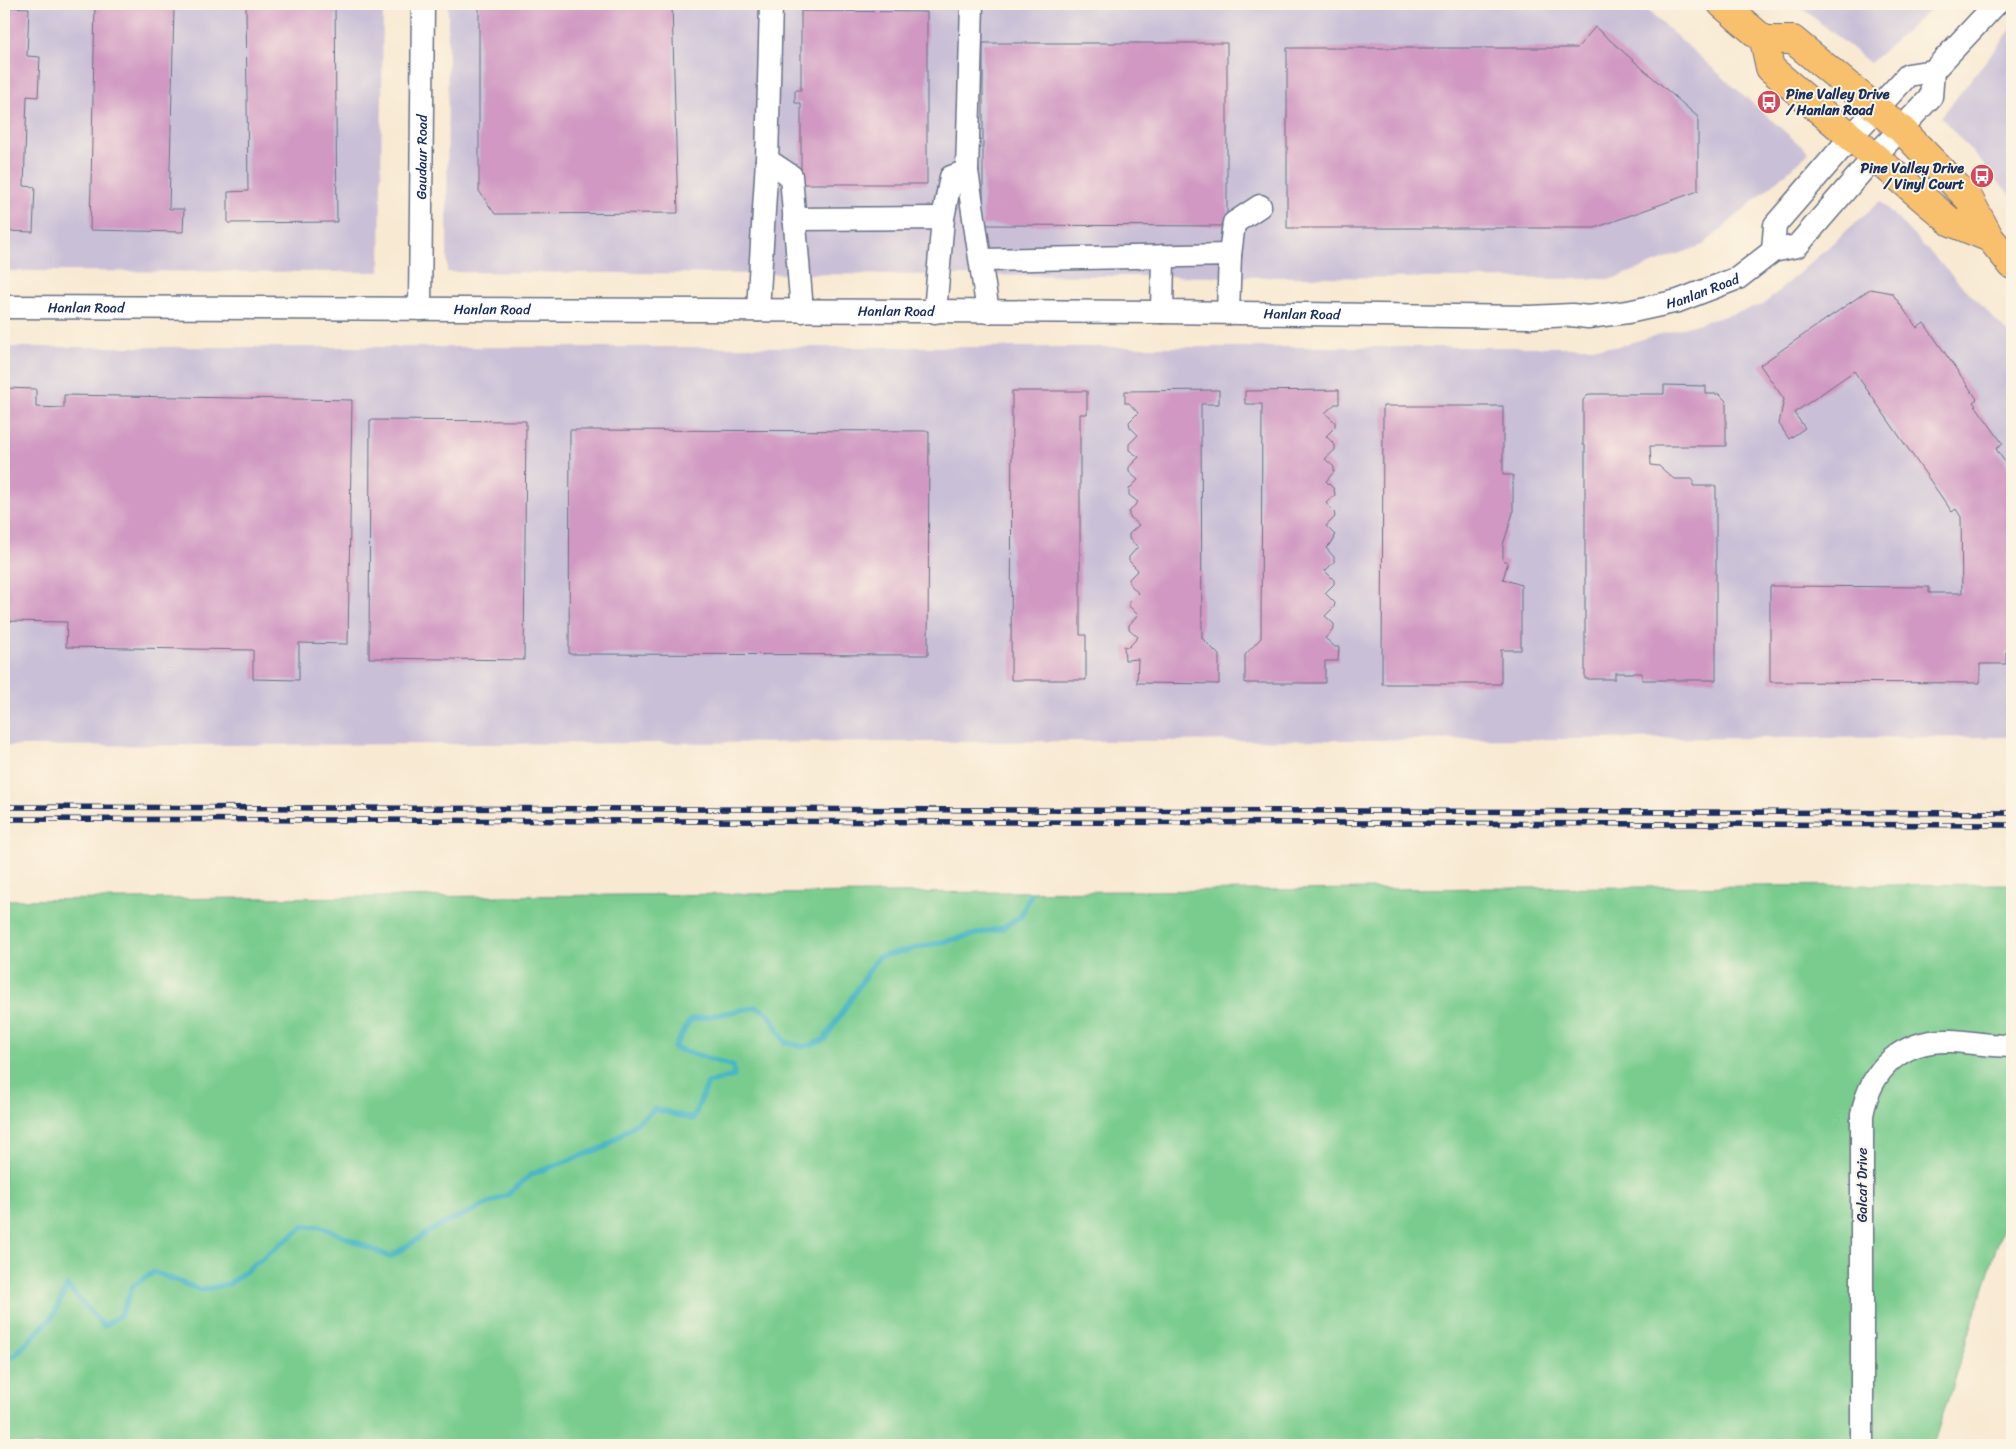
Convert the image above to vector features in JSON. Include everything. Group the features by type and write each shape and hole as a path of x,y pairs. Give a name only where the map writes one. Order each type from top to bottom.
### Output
{"main road":[{"path":"1722,4 1764,40 1770,68 1951,222 1990,238"},
{"path":"1764,40 1793,40 1901,128 1969,199 1990,238 2012,265"}],"street":[{"name":"Gaudaur Road","path":"420,309 423,4"},
{"path":"758,310 767,160 771,4"},
{"path":"972,4 967,171 988,312"},
{"path":"1773,251 1775,225 1851,137 1908,75 1933,71 1996,4"},
{"name":"Hanlan Road","path":"4,307 1162,312 1596,316 1628,312 1701,293 1738,278 1773,251 1798,246 1875,156 1931,97 1933,71"},
{"path":"767,160 791,176 802,311"},
{"path":"936,312 943,218 951,177 967,171"},
{"path":"1228,313 1230,255 1234,223 1260,206"},
{"path":"794,219 943,218"},
{"path":"981,260 1230,255"},
{"path":"1162,312 1163,256"},
{"name":"Galcat Drive","path":"1862,1445 1862,1114 1865,1098 1879,1072 1893,1057 1911,1047 1943,1041 2012,1046"}],"shaded area":[{"path":"4,4 383,4 380,272 4,271"},
{"path":"448,4 1640,4 1809,153 1703,245 1612,279 447,272"},
{"path":"1797,4 1937,4 1870,63"},
{"path":"2012,28 2012,197 1941,117"},
{"path":"1880,201 2012,337 2012,737 4,746 4,347 1615,347 1763,305"}],"green space":[{"path":"2012,884 2012,1199 1933,1445 4,1445 4,900"}],"building":[{"path":"479,4 672,4 678,213 495,214 479,191"},
{"path":"335,5 337,222 228,223 228,192 248,191 246,6"},
{"path":"95,6 174,8 169,209 184,209 183,232 90,230"},
{"path":"4,7 29,8 27,56 40,57 38,97 27,96 24,186 35,187 33,232 4,231"},
{"path":"801,11 927,12 927,184 801,184 801,103 795,103 795,90 801,90"},
{"path":"1595,27 1698,117 1698,191 1595,228 1287,228 1287,48 1577,48"},
{"path":"983,43 1227,43 1227,226 983,225"},
{"path":"1870,289 1892,293 1917,328 1924,323 1977,399 1973,402 2003,444 1996,449 2012,472 2012,652 2006,652 2006,664 1980,664 1980,683 1770,682 1770,586 1929,587 1929,593 1962,593 1961,517 1956,509 1952,512 1854,371 1794,413 1805,428 1789,439 1779,424 1784,399 1760,365"},
{"path":"1664,385 1706,386 1706,394 1719,394 1726,401 1726,446 1650,446 1651,465 1659,466 1674,479 1693,479 1693,486 1716,486 1716,680 1642,680 1642,673 1615,673 1615,679 1585,679 1585,445 1583,445 1583,400 1589,394 1664,394"},
{"path":"4,388 36,389 36,407 64,408 64,395 352,400 348,644 299,643 299,680 253,679 253,650 66,647 67,622 4,621"},
{"path":"1219,390 1219,404 1201,404 1202,638 1219,655 1219,684 1137,683 1138,659 1125,660 1124,646 1129,647 1138,637 1129,629 1129,625 1138,615 1129,606 1129,602 1138,593 1129,583 1129,579 1138,570 1129,561 1129,557 1138,547 1129,539 1129,534 1139,525 1129,516 1129,512 1138,502 1129,495 1129,489 1138,480 1129,472 1129,467 1139,457 1129,450 1129,444 1138,435 1130,427 1129,422 1138,413 1129,403 1125,403 1125,391"},
{"path":"1339,390 1339,404 1335,404 1325,413 1335,422 1335,427 1326,436 1335,445 1335,450 1325,459 1334,467 1334,472 1326,481 1334,489 1335,495 1326,503 1334,512 1335,517 1326,526 1335,535 1334,540 1326,548 1334,557 1334,562 1325,571 1334,580 1334,584 1325,593 1335,603 1334,607 1325,616 1334,624 1334,629 1325,638 1335,647 1339,647 1338,661 1325,661 1325,683 1245,683 1245,655 1261,638 1262,404 1245,404 1245,391"},
{"path":"1012,391 1087,391 1087,414 1080,414 1080,635 1086,635 1086,680 1011,680"},
{"path":"1383,406 1503,406 1503,475 1513,475 1513,513 1503,545 1503,560 1508,562 1503,579 1521,585 1521,650 1501,650 1501,684 1382,684"},
{"path":"370,420 526,421 524,660 369,658"},
{"path":"570,430 929,431 928,655 569,654"}],"waterway":[{"path":"4,1359 14,1356 53,1316 67,1286 104,1326 121,1314 133,1286 154,1272 201,1290 229,1284 304,1226 322,1227 390,1257 436,1227 507,1195 532,1174 605,1147 655,1109 693,1119 708,1083 734,1076 733,1066 674,1048 690,1020 757,1007 769,1014 785,1042 804,1047 824,1040 878,957 1002,928 1021,916 1031,894"}],"railway":[{"path":"4,807 2012,813"},
{"path":"4,819 2012,825"}],"place":[{"name":"Pine Valley Drive / Hanlan Road","path":"1769,102"},
{"name":"Pine Valley Drive / Vinyl Court","path":"1982,176"}]}
